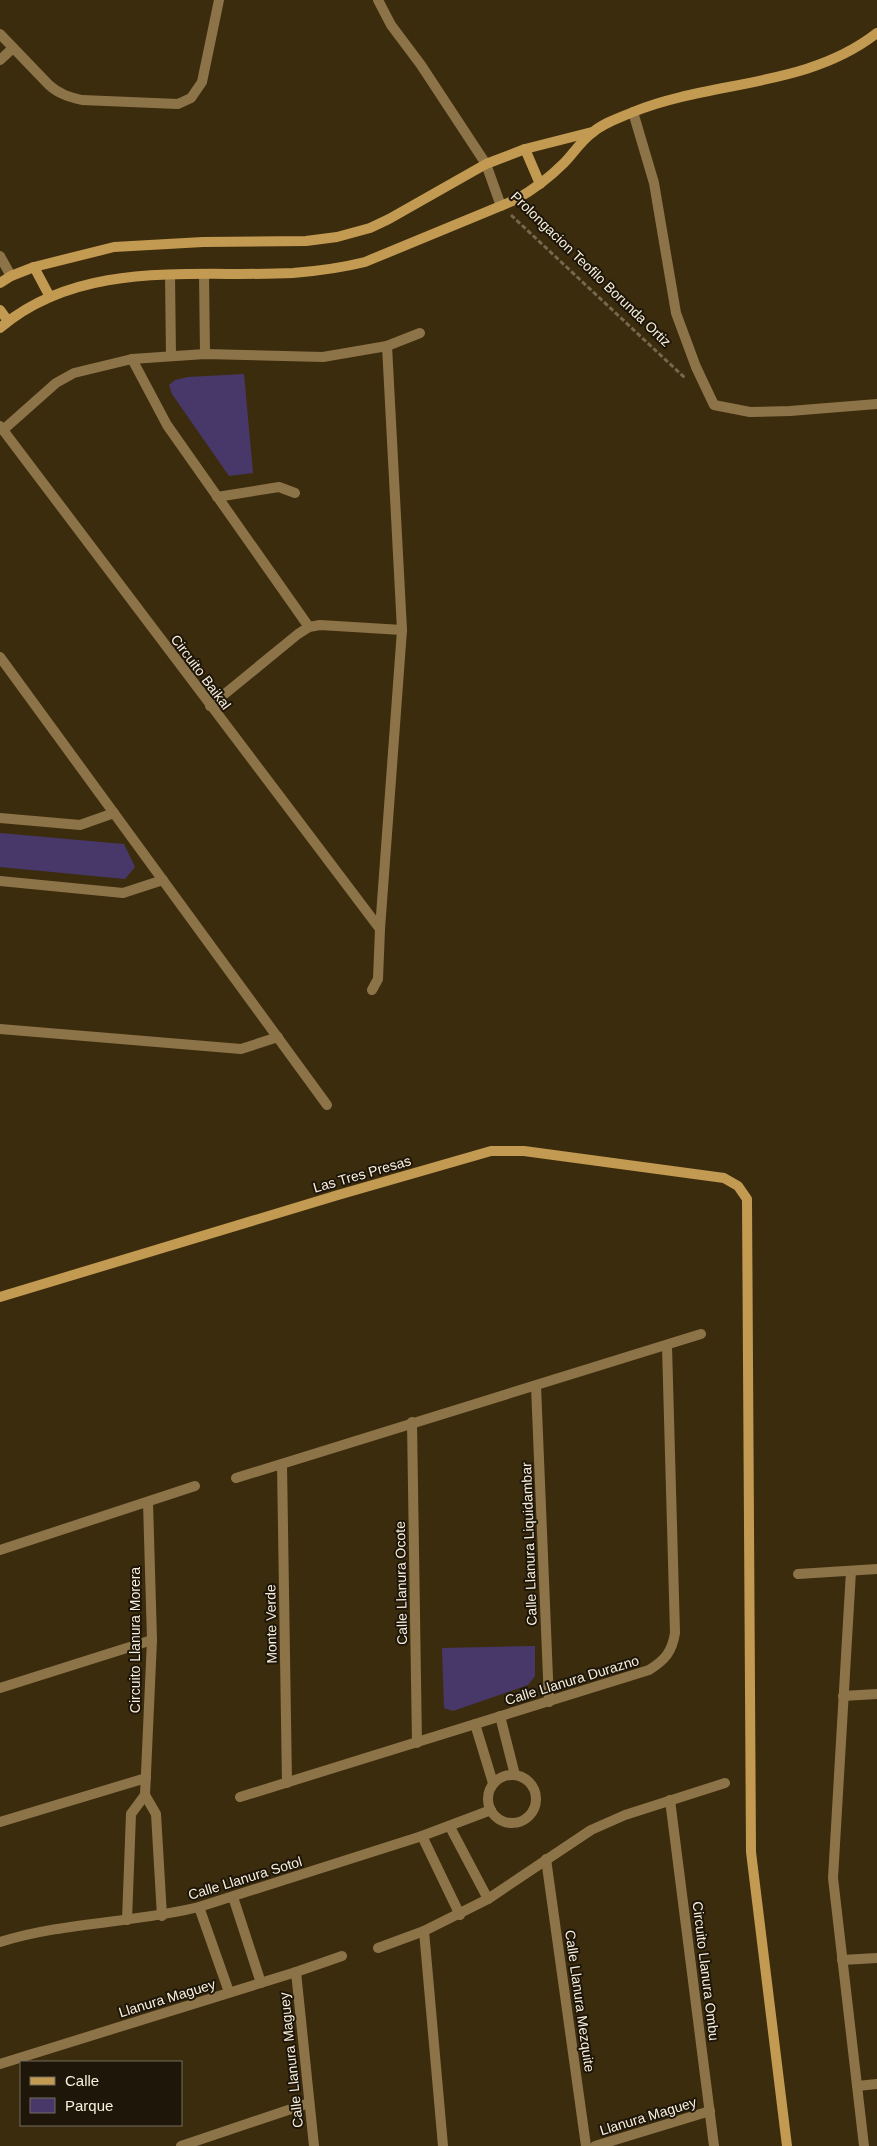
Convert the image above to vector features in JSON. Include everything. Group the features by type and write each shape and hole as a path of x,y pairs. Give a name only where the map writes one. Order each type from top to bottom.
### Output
{"street":[{"path":"0,34 49,85 67,96 82,100 178,104 191,98 202,82 219,0"},
{"name":"Prolongacion Teofilo Borunda Ortiz","path":"378,0 391,25 421,65 486,164 501,206"},
{"path":"0,284 11,276 34,268 114,247 203,242 306,241 338,237 370,228 389,220 486,164 525,149 592,132 633,112 677,99 800,71 828,61 865,42 877,33"},
{"path":"0,60 13,48"},
{"path":"633,112 654,182 676,312 696,367 714,405 750,412 790,411 877,404"},
{"path":"0,310 4,325 50,297 71,289 130,276 293,273 357,264 394,251 501,206 540,184 563,164 592,132"},
{"path":"525,149 540,184"},
{"path":"0,256 11,276"},
{"path":"34,268 50,297"},
{"path":"170,274 171,356"},
{"path":"204,274 205,354"},
{"name":"Circuito Baikal","path":"380,929 1,428 56,383 74,373 132,359 205,354 323,357 387,346 420,333"},
{"path":"372,990 378,978 402,630 387,346"},
{"path":"132,359 167,424 309,627"},
{"path":"217,497 279,487 295,493"},
{"path":"210,706 309,627 320,625 402,630"},
{"path":"0,657 327,1105"},
{"path":"0,818 80,825 114,813"},
{"path":"0,881 123,893 163,880"},
{"path":"0,1029 241,1048 278,1037"},
{"name":"Las Tres Presas","path":"0,1297 491,1151 524,1151 714,1176 724,1178 738,1186 746,1199 752,1852 787,2146"},
{"path":"236,1478 701,1334"},
{"name":"Calle Llanura Durazno","path":"240,1797 549,1702 649,1670 661,1663 669,1654 675,1633 667,1346"},
{"name":"Calle Llanura Liquidambar","path":"536,1386 549,1702"},
{"name":"Calle Llanura Ocote","path":"412,1422 417,1743"},
{"name":"Monte Verde","path":"282,1464 287,1783"},
{"path":"0,1550 195,1486"},
{"name":"Circuito Llanura Morera","path":"145,1795 152,1640 148,1502"},
{"path":"798,1574 877,1569"},
{"path":"851,1571 832,1878 864,2146"},
{"path":"0,1688 152,1640"},
{"path":"843,1696 877,1694"},
{"path":"500,1716 515,1775"},
{"path":"475,1724 493,1783 488,1796 491,1810 502,1821 511,1823 526,1818 532,1813 535,1805 534,1789 522,1778 515,1775 507,1775 493,1783"},
{"path":"0,1822 146,1778"},
{"path":"378,1948 460,1915 488,1899 591,1830 625,1814 725,1783"},
{"path":"127,1920 131,1814 145,1795 156,1814 162,1916"},
{"name":"Circuito Llanura Ombu","path":"670,1800 714,2146"},
{"name":"Calle Llanura Sotol","path":"0,1942 52,1931 162,1916 199,1907 450,1827 491,1810"},
{"path":"450,1827 488,1899"},
{"path":"422,1836 460,1915"},
{"name":"Calle Llanura Mezquite","path":"546,1859 586,2146"},
{"name":"Calle Llanura Maguey","path":"233,1897 260,1983"},
{"path":"199,1907 229,1992"},
{"path":"424,1931 442,2146"},
{"name":"Llanura Maguey","path":"0,2064 342,1956"},
{"path":"842,1960 877,1958"},
{"name":"Calle Llanura Maguey","path":"296,1972 314,2146"},
{"path":"857,2086 877,2084"},
{"path":"181,2146 309,2102"},
{"name":"Llanura Maguey","path":"595,2146 710,2111"}],"path":[{"name":"Prolongacion Teofilo Borunda Ortiz","path":"501,206 686,379"}],"green space":[{"path":"244,374 253,473 229,476 172,394 169,385 175,380 188,377"},
{"path":"0,833 124,844 135,867 125,879 0,867"},
{"path":"535,1646 535,1676 528,1685 453,1711 444,1708 442,1648"}]}
